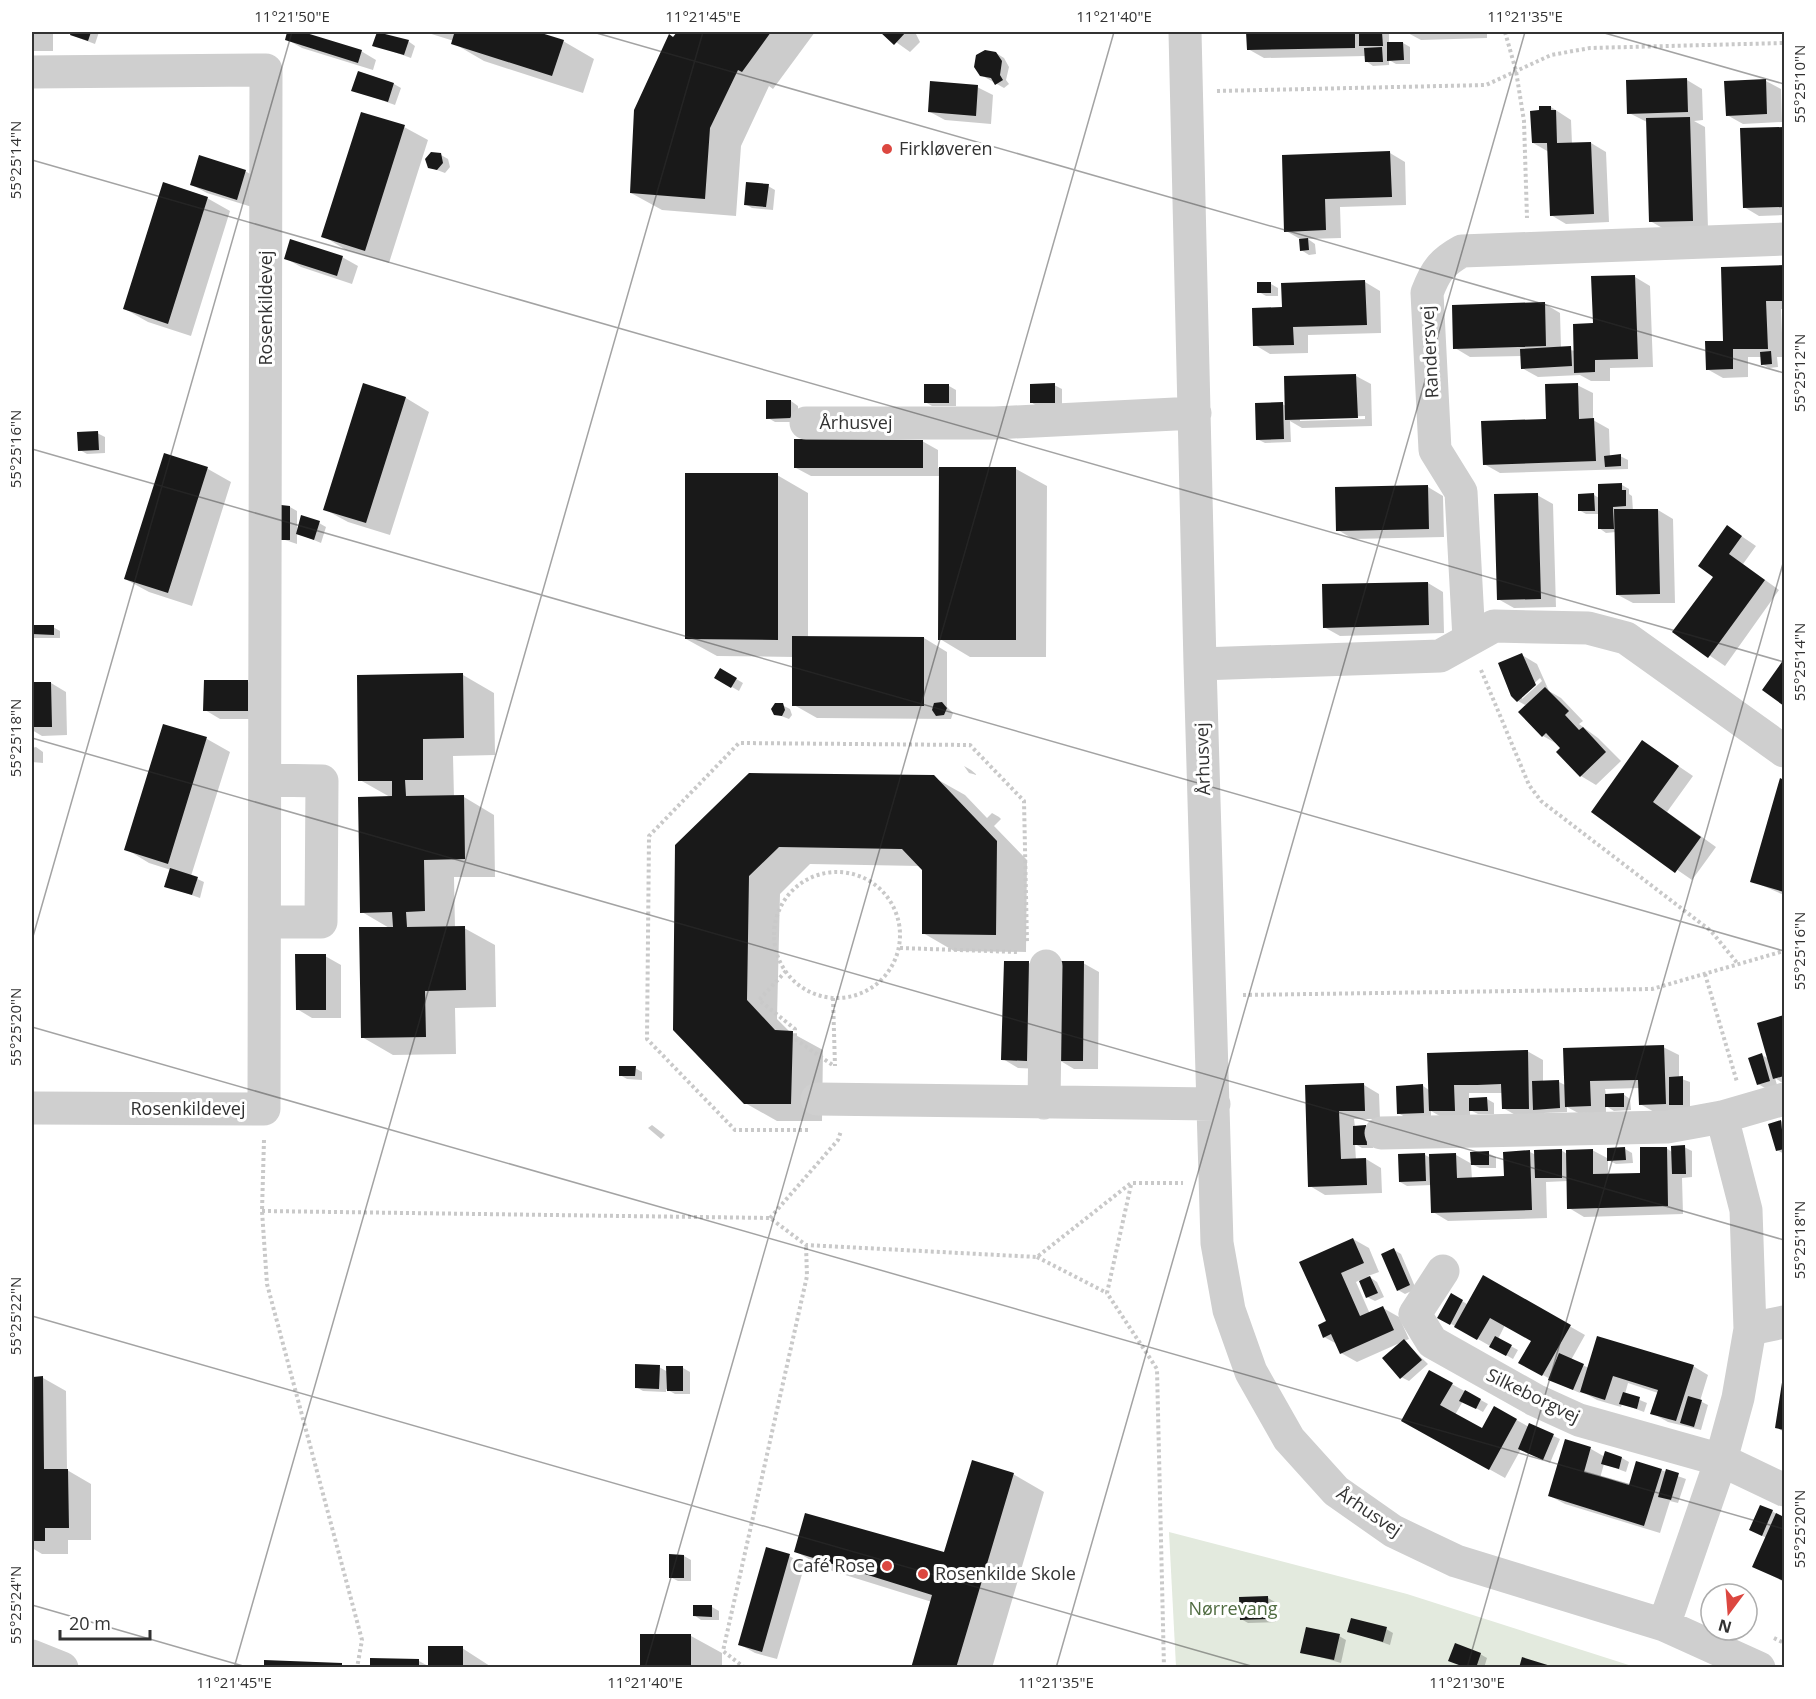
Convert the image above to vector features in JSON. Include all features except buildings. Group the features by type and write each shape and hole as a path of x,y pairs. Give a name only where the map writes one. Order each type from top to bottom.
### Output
{"street":[{"name":"Århusvej","path":"1185,32 1217,1243 1229,1310 1251,1372 1289,1439 1336,1491 1393,1531 1456,1561 1664,1625 1759,1668"},
{"name":"Rosenkildevej","path":"32,72 266,70 264,1109 32,1108"},
{"name":"Randersvej","path":"1468,639 1461,492 1435,450 1427,292 1434,273 1443,262 1462,251 1785,239"},
{"name":"Århusvej","path":"806,423 995,423 1195,413"},
{"path":"1200,664 1440,656 1494,626 1588,628 1626,638 1785,751"},
{"path":"265,780 322,781 321,922 265,922"},
{"path":"1044,1102 1046,966"},
{"path":"1381,1133 1667,1127 1734,1113 1785,1099"},
{"path":"825,1115 1044,1102 1214,1104"},
{"path":"1664,1625 1720,1460 1738,1398 1750,1329 1746,1210 1734,1113"},
{"name":"Silkeborgvej","path":"1443,1271 1415,1314 1432,1342 1535,1400 1579,1420 1720,1460 1785,1490"},
{"path":"1750,1329 1785,1322"},
{"path":"32,1656 62,1668"}],"path":[{"path":"1505,32 1516,71 1524,121 1528,249"},
{"path":"1216,92 1486,85 1551,55 1590,48 1785,44"},
{"path":"1216,81 1216,103"},
{"path":"1468,639 1529,785 1541,801 1711,931 1738,964"},
{"path":"825,1115 735,1130 647,1039 649,836 739,743 970,745 1024,801 1027,952 900,948"},
{"path":"844,871 869,880 889,897 900,922 900,948 889,973 869,990 844,999 833,998 817,996 794,982 779,961 773,935 779,909 794,887 817,874 844,871"},
{"path":"1243,995 1652,988 1785,951"},
{"path":"786,971 759,1000 795,1029 795,1039 835,1066"},
{"path":"1704,974 1734,1113"},
{"path":"1242,983 1243,1007"},
{"path":"825,1115 835,1066 833,998"},
{"path":"264,1109 262,1211 267,1284 362,1640 357,1668"},
{"path":"770,1218 838,1140 842,1130 825,1115"},
{"path":"1037,1257 1131,1183 1217,1183"},
{"path":"1107,1293 1131,1183"},
{"path":"262,1211 770,1218 806,1245 1037,1257 1107,1293 1157,1369 1164,1668"},
{"path":"745,1668 723,1651 807,1276 806,1245"}],"green space":[{"name":"Nørrevang","path":"1169,1532 1407,1594 1635,1667 1176,1667"}],"place":[{"name":"Firkløveren","path":"887,149"},
{"name":"Café Rose","path":"887,1566"},
{"name":"Rosenkilde Skole","path":"923,1574"}]}
